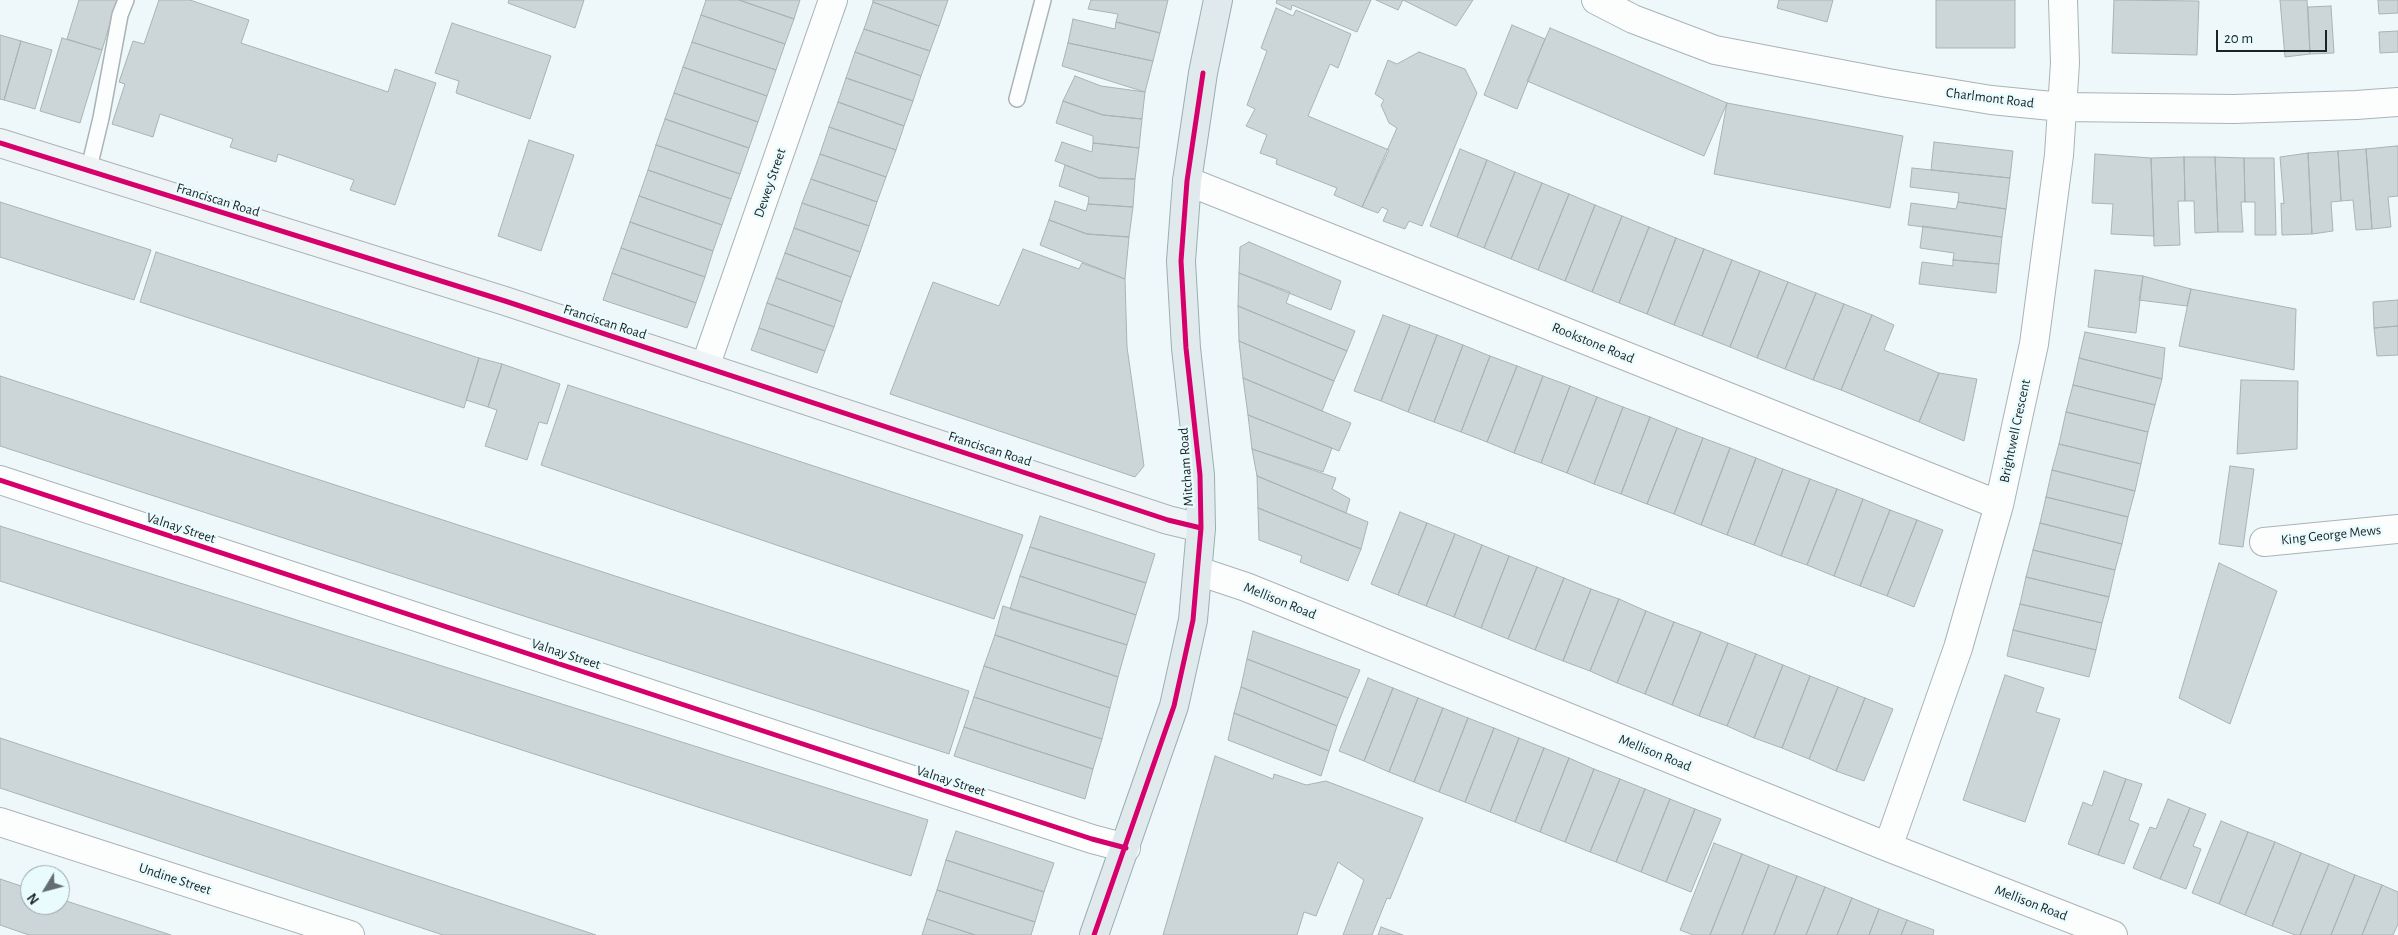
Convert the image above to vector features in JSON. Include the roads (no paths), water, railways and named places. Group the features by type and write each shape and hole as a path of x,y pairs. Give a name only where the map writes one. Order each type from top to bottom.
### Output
{"main road":[{"name":"Mitcham Road","path":"1094,935 1126,848 1174,706 1194,620 1201,528 1200,475 1186,348 1181,261 1187,181 1203,73 1218,0"}],"street":[{"name":"Dewey Street","path":"705,366 833,0"},
{"name":"Brightwell Crescent","path":"1888,847 1958,648 1999,506 2034,344 2059,155 2065,64 2063,0"},
{"name":"Charlmont Road","path":"1610,3 1633,19 1715,50 1972,97 2062,107 2234,109 2398,102"},
{"name":"Franciscan Road","path":"0,143 495,298 1168,520 1201,528"},
{"name":"Rookstone Road","path":"1187,181 1999,506"},
{"name":"Valnay Street","path":"0,480 1092,839 1126,848"},
{"name":"King George Mews","path":"2264,542 2398,528"},
{"name":"Mellison Road","path":"1198,572 1246,587 1888,847 2113,935"},
{"name":"Undine Street","path":"0,822 350,935"}],"lane":[{"path":"88,172 101,118 120,15 126,0"},
{"path":"1017,99 1043,0"}]}
